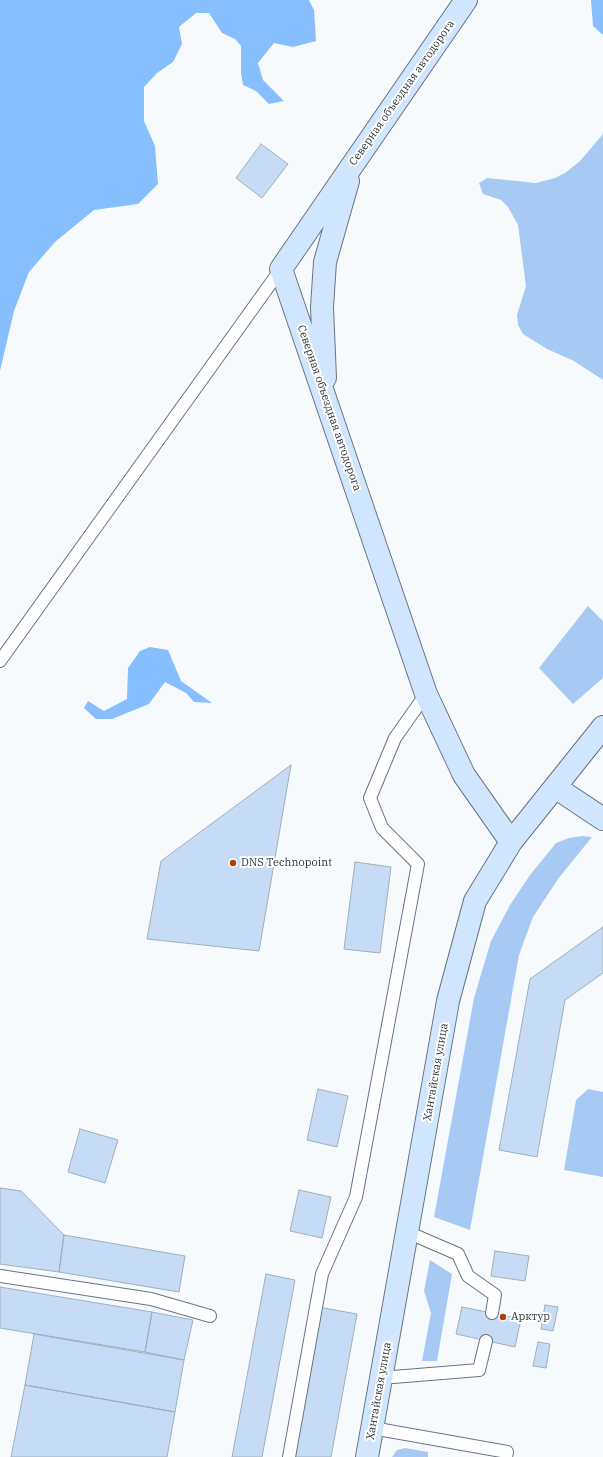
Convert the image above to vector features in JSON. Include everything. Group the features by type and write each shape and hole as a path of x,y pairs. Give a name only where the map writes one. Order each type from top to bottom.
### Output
{"street":[{"name":"Северная объездная автодорога","path":"466,0 281,269 426,694 464,774 511,842"},
{"path":"326,402 322,307 326,262 353,163"},
{"name":"Хантайская улица","path":"367,1457 448,1001 475,901 511,842 603,727"},
{"path":"555,787 603,819"}],"lane":[{"path":"0,661 281,269"},
{"path":"289,1457 322,1274 356,1197 418,864 382,828 370,798 395,738 426,694"},
{"path":"407,1232 458,1254 468,1276 495,1295 492,1313"},
{"path":"0,1276 151,1299 210,1316"},
{"path":"381,1378 480,1370 486,1341"},
{"path":"372,1428 507,1452 506,1457"}],"shaded area":[{"path":"0,0 309,0 314,10 316,41 293,47 274,43 258,63 263,80 284,101 269,104 256,91 243,85 241,73 241,46 235,39 222,33 209,13 196,13 179,27 182,44 173,62 157,73 144,87 144,121 155,146 158,184 138,204 94,210 55,242 29,272 14,311 0,371"},
{"path":"591,0 603,0 603,35 593,26"},
{"path":"603,134 603,380 574,361 547,349 523,334 518,325 517,315 526,286 518,225 508,207 501,200 483,194 479,183 487,178 536,183 555,178 565,173 580,161"},
{"path":"588,606 603,621 603,678 573,704 539,668"},
{"path":"150,647 168,650 181,681 212,703 194,702 186,693 165,682 149,704 112,719 96,719 84,708 88,701 104,711 127,699 128,668 140,651"},
{"path":"582,836 592,837 558,879 533,917 519,955 470,1230 434,1217 474,998 491,941 510,905 530,875 556,843 569,838"},
{"path":"588,1089 603,1092 603,1177 564,1170 576,1100"},
{"path":"430,1260 452,1274 437,1361 422,1361 431,1313 424,1291"},
{"path":"405,1448 428,1452 428,1457 392,1457 397,1450"}],"building":[{"path":"261,144 288,164 262,198 236,178"},
{"path":"291,765 259,951 147,939 161,861"},
{"path":"355,862 391,867 380,953 344,949"},
{"path":"603,927 603,973 565,1000 537,1157 499,1150 530,979"},
{"path":"318,1089 348,1096 337,1147 307,1140"},
{"path":"80,1129 118,1140 105,1183 68,1172"},
{"path":"0,1188 21,1191 64,1235 59,1272 0,1264"},
{"path":"299,1190 331,1197 322,1238 290,1231"},
{"path":"64,1235 185,1256 179,1292 59,1272"},
{"path":"495,1251 529,1256 525,1281 491,1276"},
{"path":"266,1274 295,1280 262,1457 232,1457"},
{"path":"0,1287 152,1312 145,1352 0,1328"},
{"path":"545,1305 558,1307 553,1331 541,1329"},
{"path":"318,1307 357,1314 331,1457 291,1457"},
{"path":"462,1307 521,1319 515,1347 456,1334"},
{"path":"152,1312 193,1320 184,1360 145,1352"},
{"path":"34,1334 184,1360 175,1412 25,1385"},
{"path":"538,1342 550,1344 546,1368 533,1366"},
{"path":"25,1385 175,1412 167,1457 11,1457"}],"place":[{"name":"DNS Technopoint","path":"233,863"},
{"name":"Арктур","path":"503,1317"}]}
